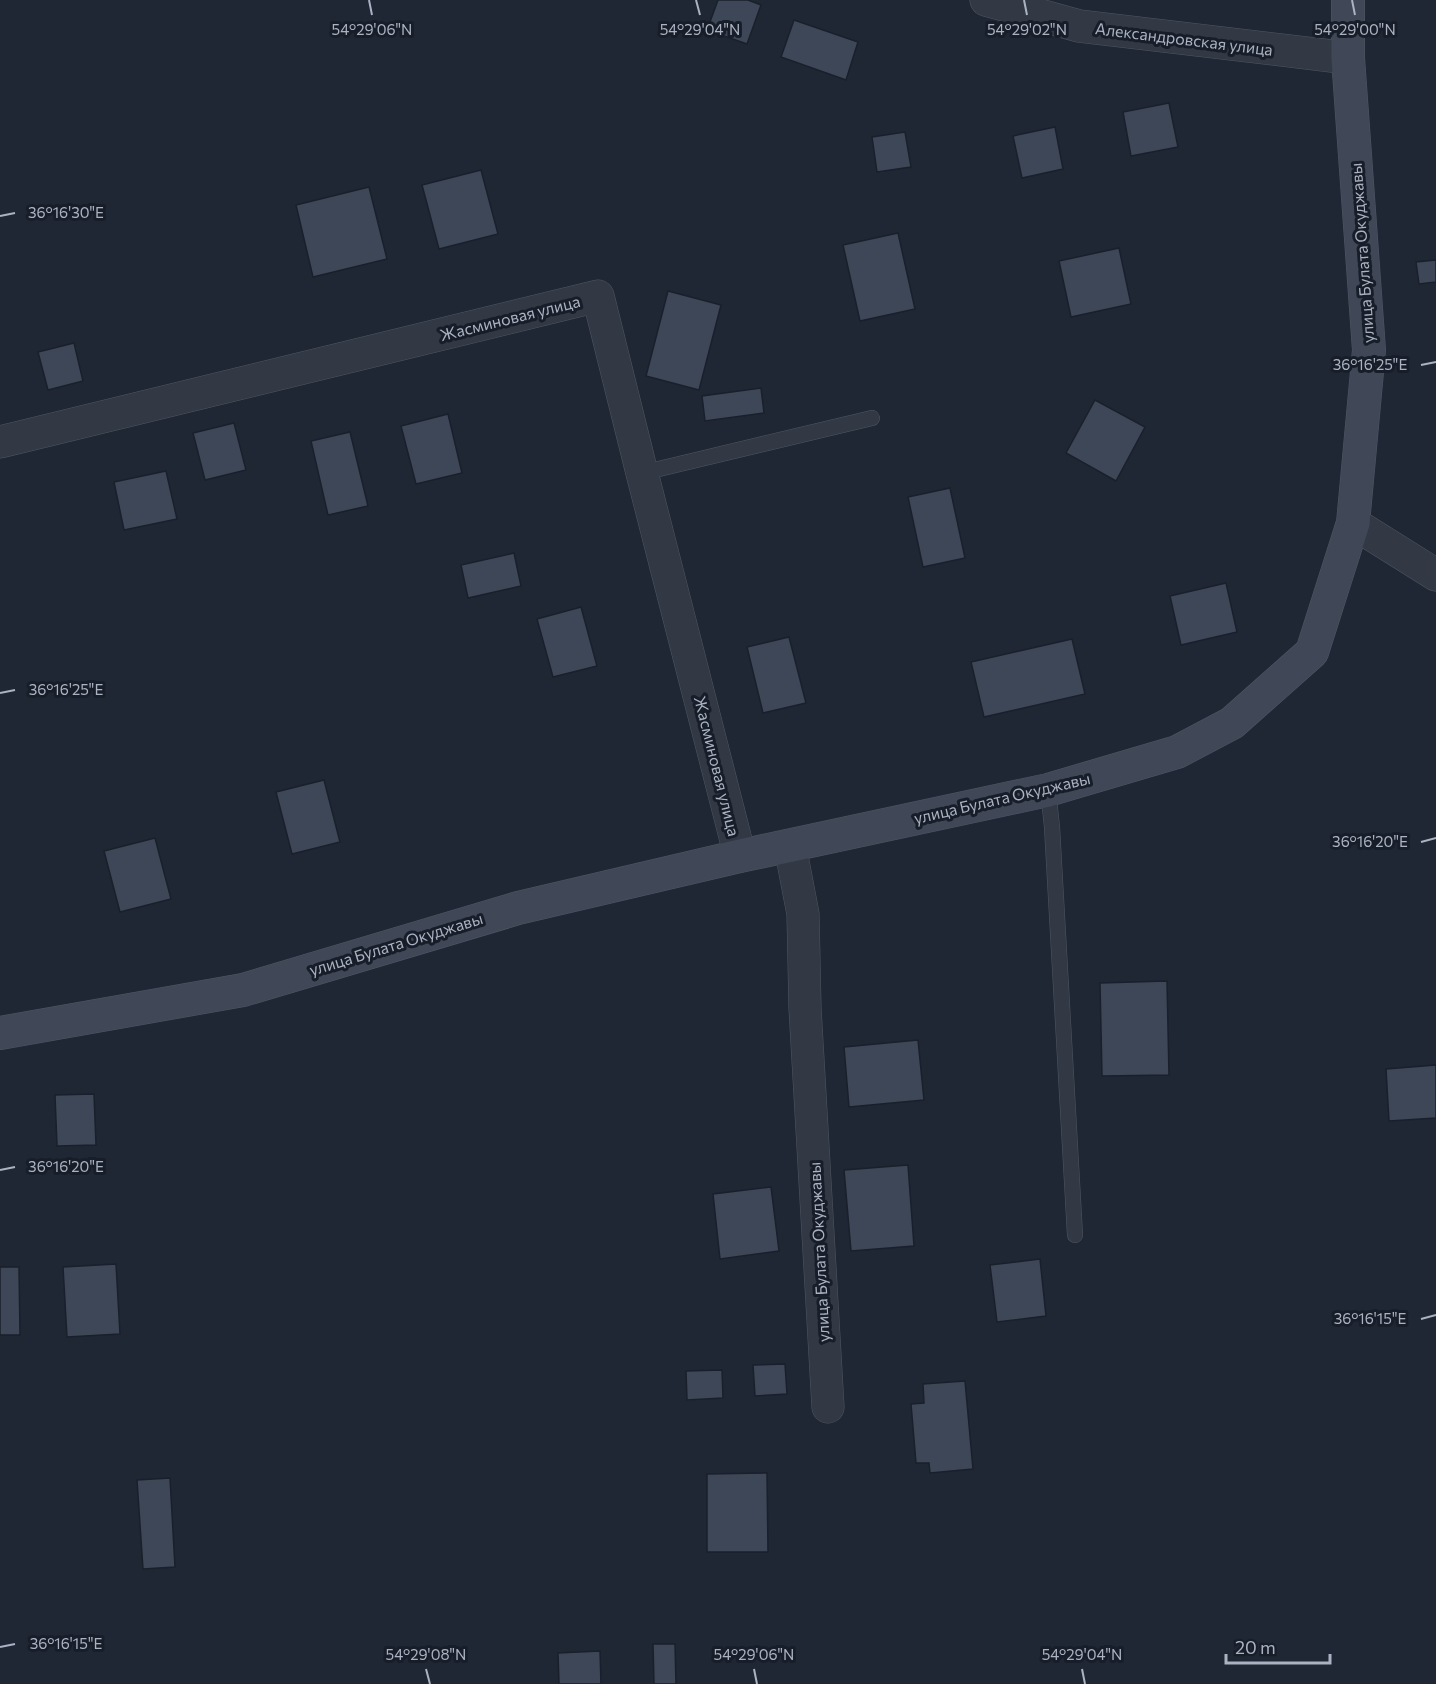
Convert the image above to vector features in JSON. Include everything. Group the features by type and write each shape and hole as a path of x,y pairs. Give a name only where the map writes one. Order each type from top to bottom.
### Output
{"street":[{"name":"Александровская улица","path":"986,0 1079,26 1348,58"},
{"name":"улица Булата Окуджавы","path":"0,1033 243,990 518,908 740,856 1048,790 1177,752 1232,723 1312,652 1353,523 1369,350 1348,58 1348,0"},
{"name":"Жасминовая улица","path":"0,442 598,296 740,856"},
{"path":"1353,523 1436,575"},
{"name":"улица Булата Окуджавы","path":"790,846 802,914 805,1008 828,1407"}],"lane":[{"path":"642,473 872,418"},
{"path":"1048,790 1053,839 1075,1235"}],"building":[{"path":"718,0 748,0 761,5 747,44 707,30"},
{"path":"794,20 858,42 846,80 781,57"},
{"path":"1169,103 1178,147 1131,156 1123,112"},
{"path":"1055,127 1063,169 1022,178 1013,136"},
{"path":"905,132 911,167 877,172 872,137"},
{"path":"481,170 498,234 439,249 422,185"},
{"path":"369,187 387,259 313,277 296,205"},
{"path":"898,233 915,309 860,321 843,245"},
{"path":"1119,248 1131,304 1071,317 1059,261"},
{"path":"1436,260 1436,282 1419,284 1416,262"},
{"path":"668,291 721,305 699,390 646,376"},
{"path":"74,343 83,381 48,390 38,352"},
{"path":"761,388 764,413 705,421 702,396"},
{"path":"1095,400 1145,427 1116,481 1066,453"},
{"path":"448,414 462,473 416,484 401,426"},
{"path":"234,423 246,470 205,480 193,433"},
{"path":"350,432 368,506 328,515 311,441"},
{"path":"166,471 177,519 124,530 114,482"},
{"path":"950,488 965,558 923,567 908,497"},
{"path":"514,553 521,586 468,598 461,565"},
{"path":"1226,583 1237,632 1181,645 1170,596"},
{"path":"581,607 597,666 553,677 537,619"},
{"path":"789,637 806,703 763,713 747,647"},
{"path":"1072,639 1085,694 984,717 971,662"},
{"path":"324,780 340,842 292,854 276,792"},
{"path":"155,838 171,899 120,912 104,851"},
{"path":"1167,981 1169,1075 1102,1076 1100,983"},
{"path":"918,1040 924,1100 849,1107 844,1047"},
{"path":"1436,1065 1436,1118 1389,1121 1386,1069"},
{"path":"94,1094 96,1145 57,1146 55,1095"},
{"path":"908,1165 914,1246 851,1251 844,1170"},
{"path":"771,1187 779,1251 720,1259 713,1194"},
{"path":"1040,1259 1046,1316 997,1322 990,1265"},
{"path":"116,1264 120,1334 67,1337 63,1267"},
{"path":"0,1267 19,1267 20,1335 0,1335"},
{"path":"785,1364 787,1394 755,1396 753,1365"},
{"path":"722,1370 723,1398 687,1400 686,1371"},
{"path":"965,1381 973,1469 930,1473 929,1463 916,1463 911,1404 924,1403 923,1384"},
{"path":"767,1473 768,1552 707,1552 707,1474"},
{"path":"170,1478 175,1567 143,1569 137,1480"},
{"path":"653,1644 675,1644 676,1684 654,1684"},
{"path":"600,1651 601,1684 559,1684 558,1653"}]}
